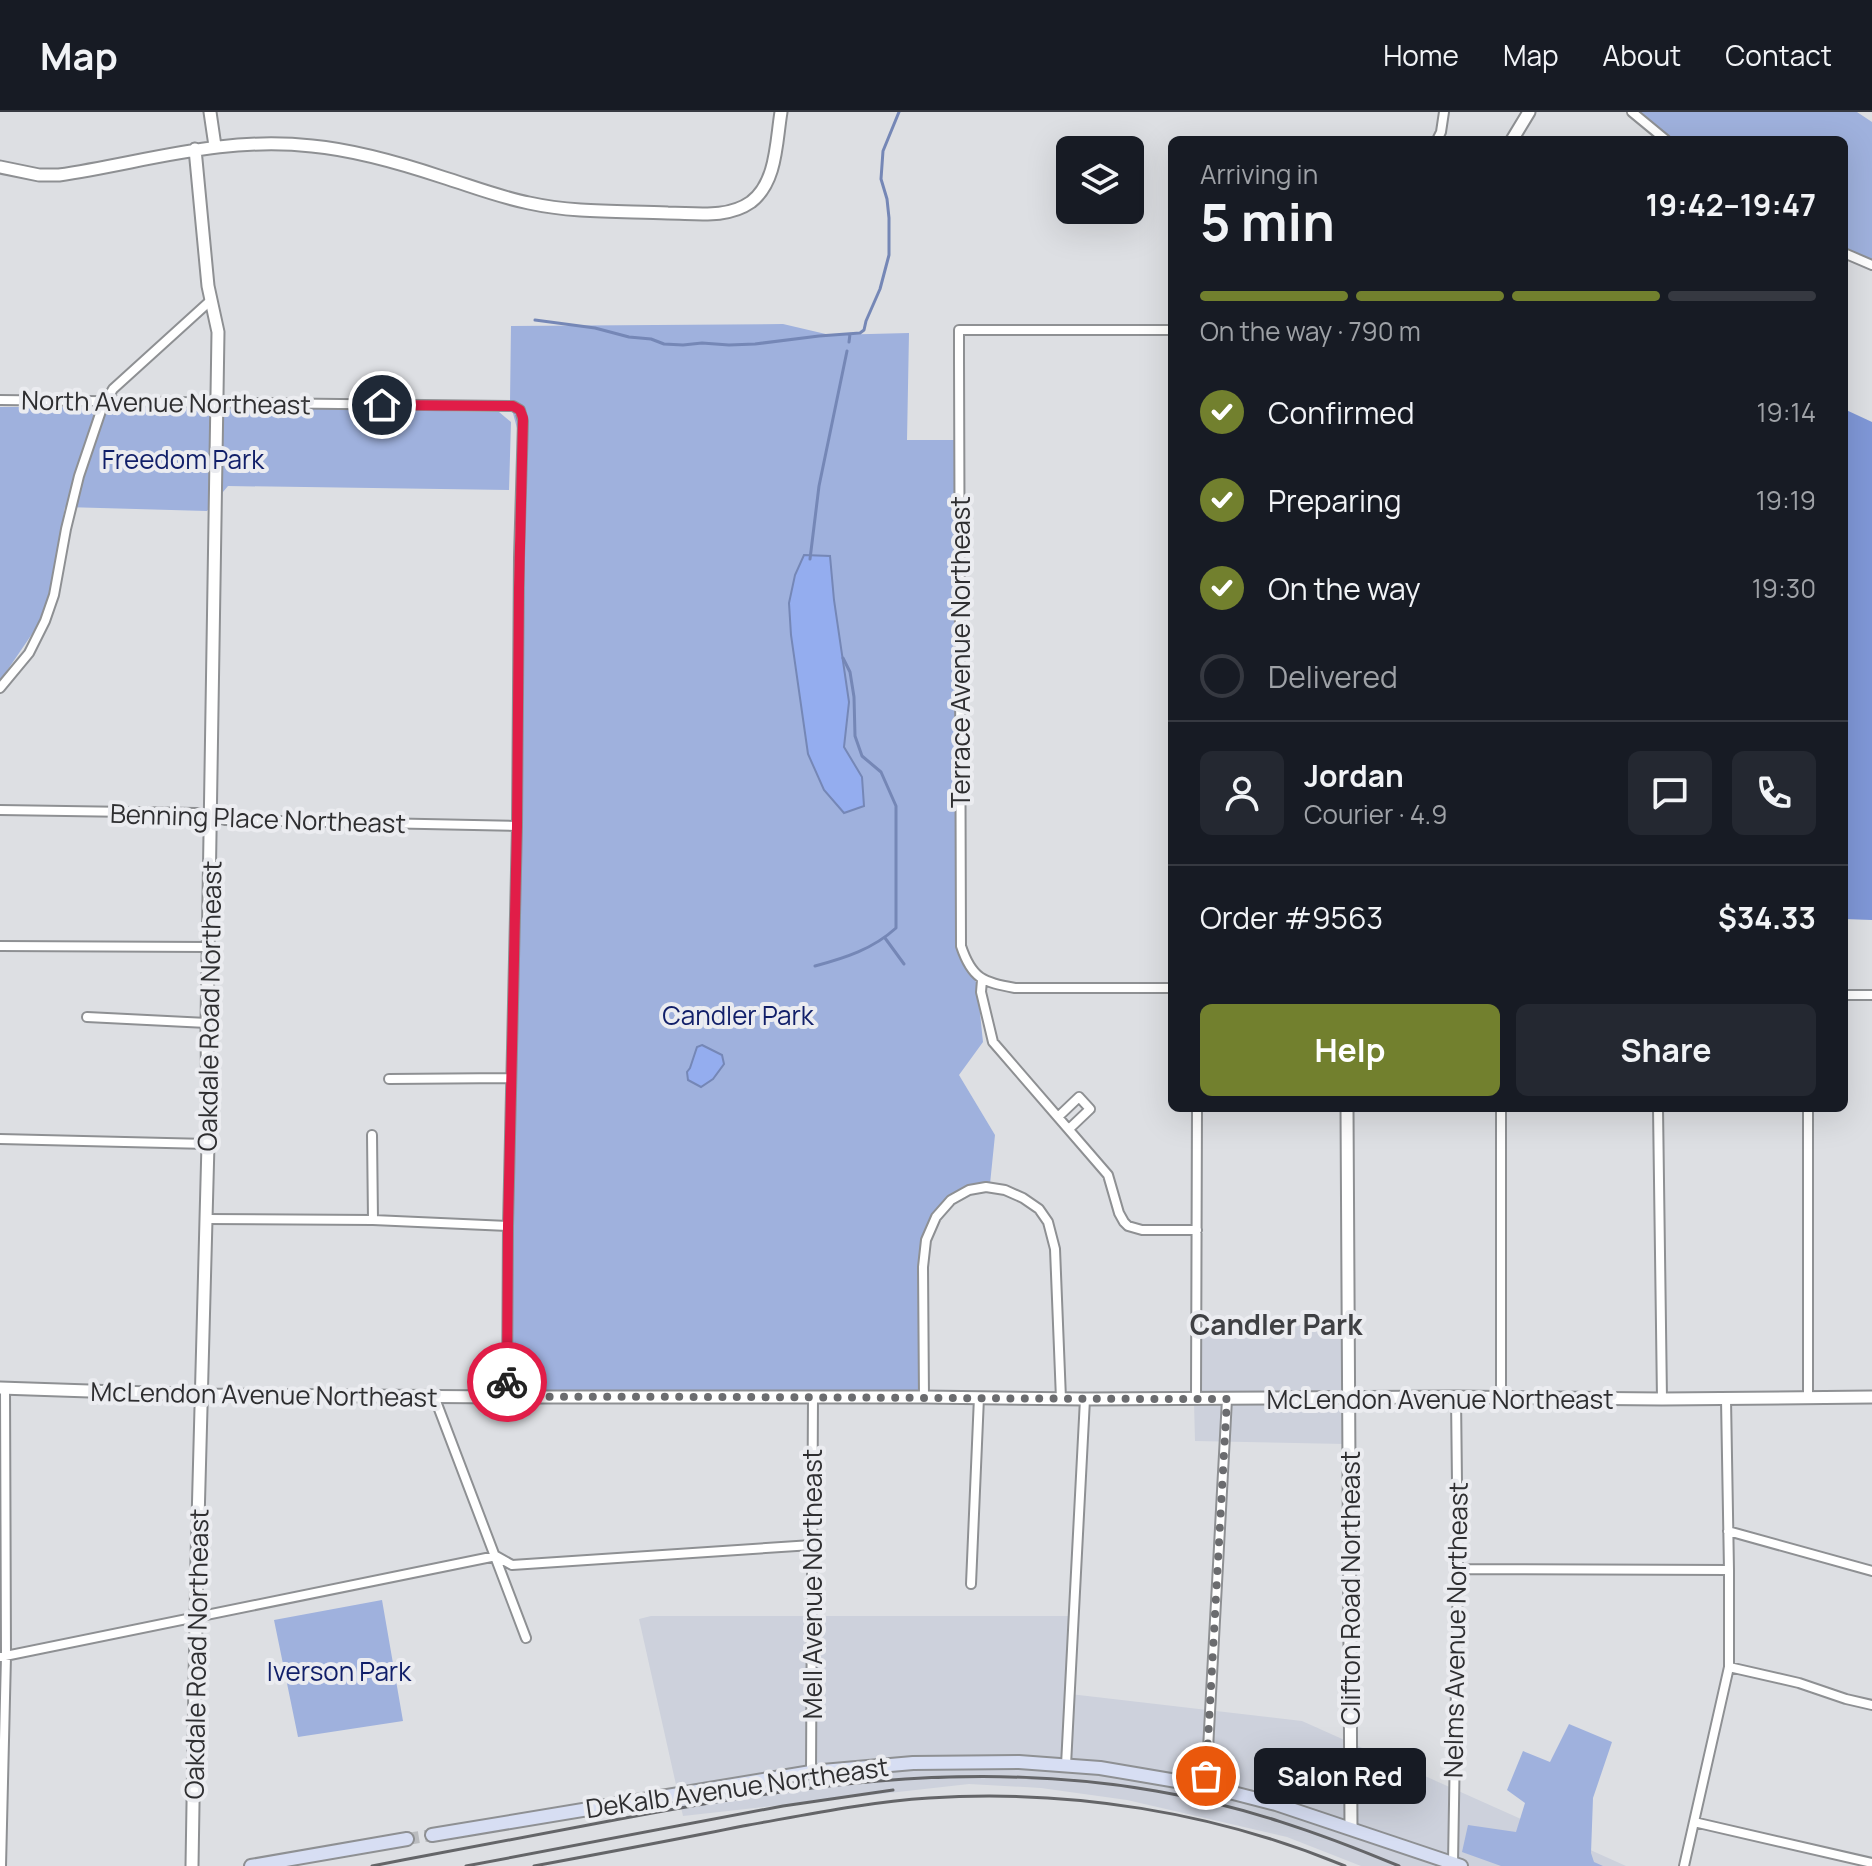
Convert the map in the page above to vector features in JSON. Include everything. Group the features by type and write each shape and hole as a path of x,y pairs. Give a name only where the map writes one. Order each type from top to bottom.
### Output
{"main road":[{"name":"DeKalb Avenue Northeast","path":"432,1835 811,1772 868,1766 1019,1762 1136,1773 1206,1786 1276,1804 1457,1865"},
{"path":"251,1866 407,1839"}],"street":[{"path":"210,112 215,146"},
{"path":"0,167 39,175 59,175 215,146 311,146 407,166 507,198 548,207 714,214 742,207 756,197 764,186 772,166 781,112"},
{"path":"1439,136 1444,112"},
{"path":"1514,136 1529,112"},
{"path":"1632,112 1661,136"},
{"name":"Oakdale Road Northeast","path":"192,1866 208,1144 207,1023 218,332 210,301 195,149"},
{"path":"1848,255 1872,265"},
{"path":"0,688 29,653 45,621 54,595 79,476 106,401 113,389 210,301"},
{"name":"Terrace Avenue Northeast","path":"982,980 965,958 961,946 959,330 1168,330"},
{"name":"North Avenue Northeast","path":"0,400 518,408 523,426 517,826"},
{"name":"Benning Place Northeast","path":"0,810 197,813 225,820 517,826"},
{"path":"507,1397 517,826"},
{"path":"0,946 209,947"},
{"path":"1168,988 1015,988 982,980 981,992 993,1042 1108,1175 1119,1213 1128,1226 1142,1230 1197,1230"},
{"path":"1848,995 1872,995"},
{"path":"87,1017 207,1023"},
{"path":"389,1079 511,1078"},
{"path":"1058,1117 1079,1097 1090,1109 1069,1129"},
{"path":"1196,1399 1197,1112"},
{"name":"Clifton Road Northeast","path":"1347,1112 1351,1828"},
{"path":"1501,1112 1501,1398"},
{"path":"1658,1112 1662,1399"},
{"path":"1808,1112 1808,1397"},
{"path":"372,1135 373,1220"},
{"path":"0,1139 208,1144"},
{"path":"924,1397 923,1267 926,1240 936,1217 951,1200 969,1190 986,1187 1005,1190 1023,1198 1039,1209 1048,1222 1055,1249 1061,1399"},
{"path":"206,1219 373,1220 508,1226"},
{"path":"1,1866 2,1388"},
{"name":"McLendon Avenue Northeast","path":"2,1388 202,1395 507,1397 1872,1397"},
{"path":"434,1396 526,1638"},
{"name":"Mell Avenue Northeast","path":"811,1772 813,1397"},
{"path":"971,1584 979,1397"},
{"name":"Nelms Avenue Northeast","path":"1456,1397 1457,1865"},
{"path":"1066,1765 1085,1399"},
{"path":"1206,1786 1227,1399"},
{"path":"1684,1866 1729,1667 1726,1399"},
{"path":"1728,1531 1872,1571"},
{"path":"3,1657 496,1556 512,1565 812,1545"},
{"path":"1458,1569 1729,1570"},
{"path":"1729,1667 1799,1683 1872,1705"},
{"path":"1694,1822 1872,1863"}],"shaded area":[{"path":"1848,411 1872,422 1872,920 1848,919"},
{"path":"804,555 830,556 849,702 844,747 862,777 864,806 844,813 824,790 808,754 789,603 795,575"},
{"path":"702,1045 722,1055 724,1064 713,1079 701,1087 688,1080 687,1072 697,1047"},
{"path":"1192,1323 1341,1326 1345,1444 1195,1441"},
{"path":"651,1616 1076,1616 1070,1694 1302,1721 1626,1866 1361,1866 1287,1837 1127,1800 1041,1788 969,1784 683,1816 639,1619"}],"green space":[{"path":"1637,112 1857,112 1872,122 1872,261 1848,252 1848,136 1666,136"},
{"name":"Candler Park","path":"783,324 830,335 909,333 907,440 958,440 958,947 977,984 983,1042 959,1075 995,1135 990,1184 954,1195 922,1247 922,1393 505,1394 518,432 510,402 511,326"},
{"name":"Freedom Park","path":"0,407 499,412 511,422 509,490 228,486 207,511 65,507 49,604 0,681"},
{"name":"Iverson Park","path":"382,1600 403,1721 298,1737 274,1620"},
{"path":"1569,1724 1612,1742 1593,1798 1591,1853 1594,1862 1603,1866 1501,1866 1462,1852 1468,1825 1516,1832 1525,1803 1507,1790 1523,1751 1550,1762"}],"waterway":[{"path":"535,320 683,345 755,344 860,333 864,330 880,289 889,255 889,218 881,179 883,151 899,112"},
{"path":"849,342 850,334"},
{"path":"810,559 819,486 847,351"},
{"path":"815,966 858,952 896,928 896,806 881,772 862,756 855,736 850,672 843,658"},
{"path":"885,938 904,964"}],"tunnel":[{"path":"407,1839 432,1835"}],"railway":[{"path":"372,1866 742,1798 810,1788 948,1777 1086,1781 1187,1797 1310,1831 1399,1866"},
{"path":"466,1866 783,1806 893,1790"},
{"path":"534,1866 859,1806 982,1796 1088,1801 1193,1818 1296,1847 1345,1866"}],"way so far":[{"path":"507,1382 507,1397 1227,1399 1206,1776"}],"place":[{"name":"Salon Red","path":"1206,1776"}],"district":[{"name":"Candler Park","path":"1276,1324"}],"route":[{"path":"382,405 513,406 520,410 523,418 507,1382"}]}
